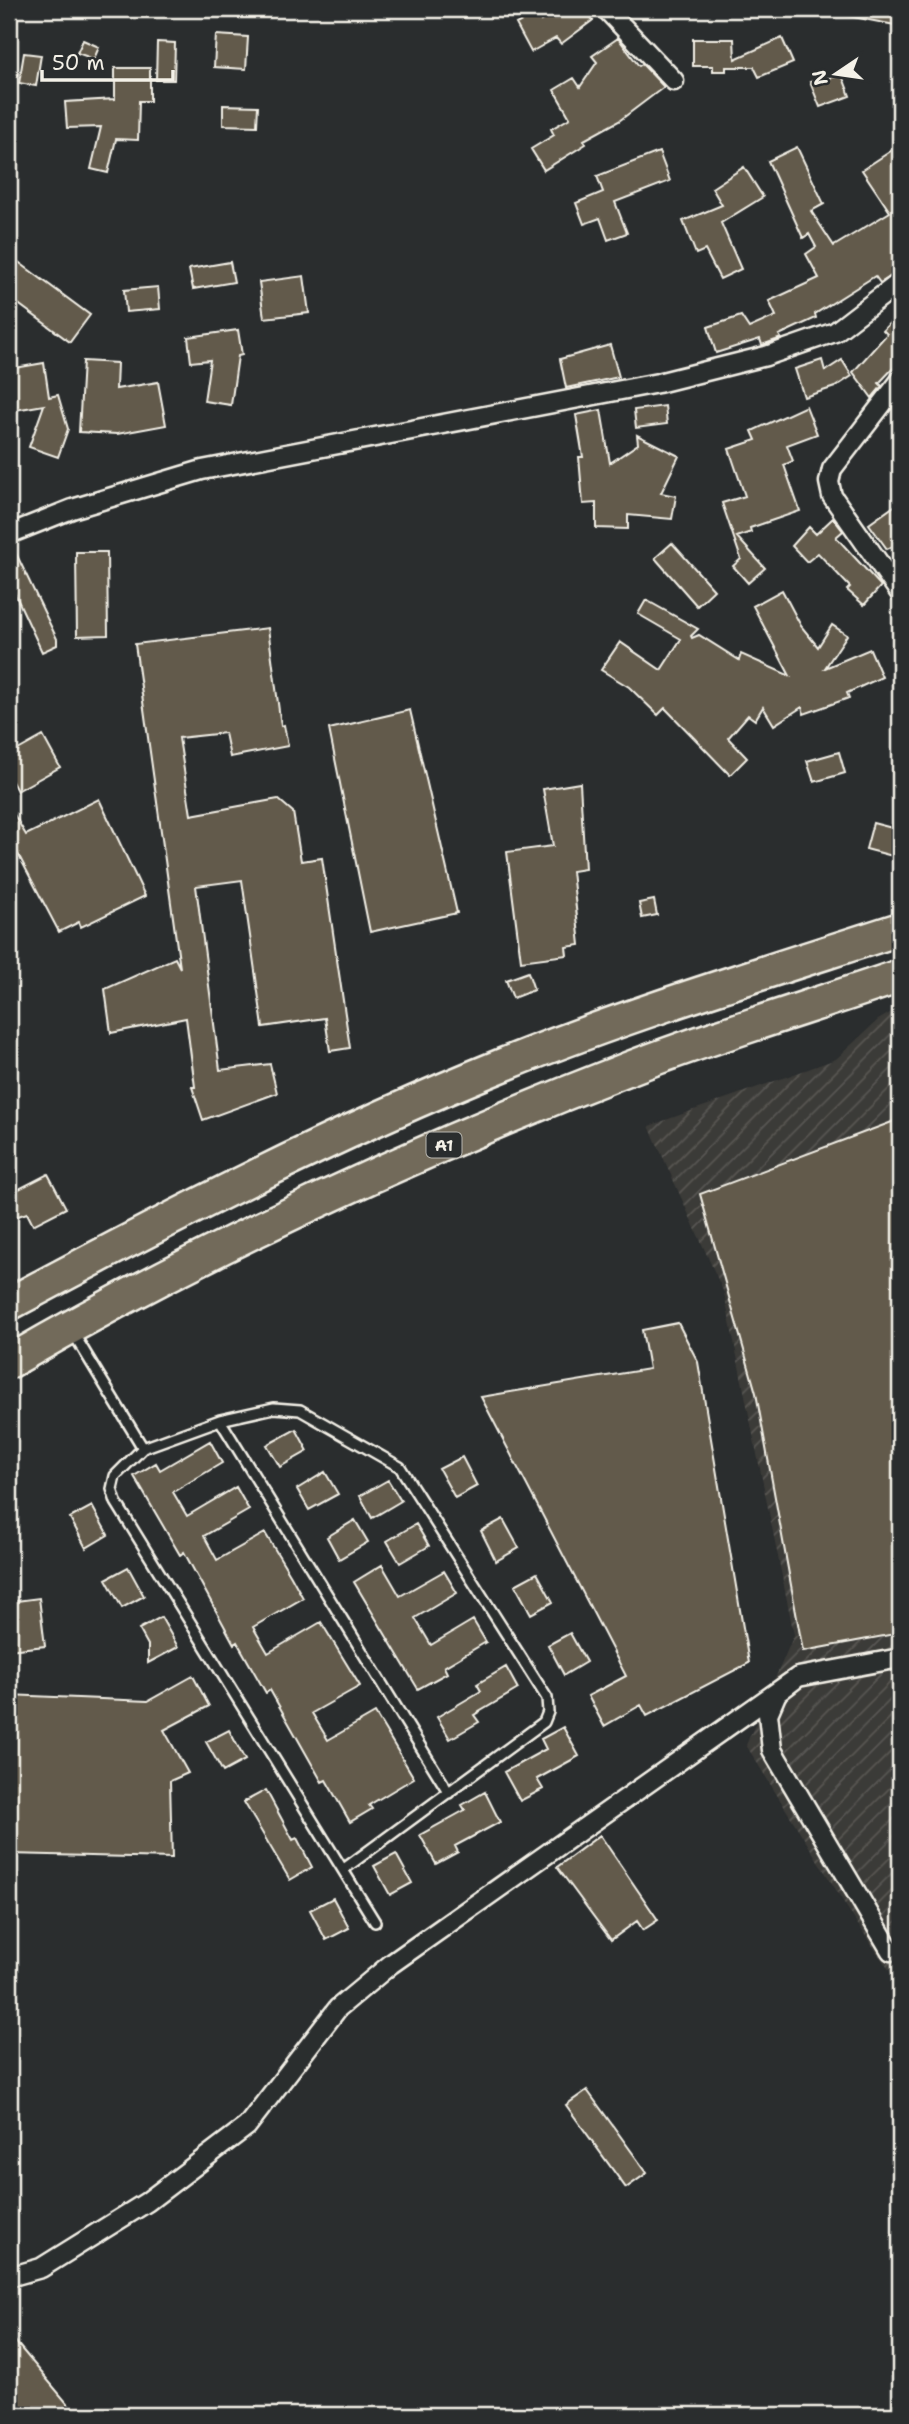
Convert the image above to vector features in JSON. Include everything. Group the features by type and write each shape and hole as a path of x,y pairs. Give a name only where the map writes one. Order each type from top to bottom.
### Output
{"highway":[{"path":"9,1304 271,1167 503,1065 633,1015 900,929"},
{"name":"A1","path":"9,1362 69,1327 284,1215 463,1136 632,1068 900,976"}],"street":[{"path":"606,9 674,81"},
{"path":"9,534 72,509 202,470 658,383 766,356 835,332 900,282"},
{"path":"899,388 832,469 829,482 832,496 900,593"},
{"path":"9,2277 41,2268 147,2202 225,2143 247,2126 338,2008 391,1964 798,1677 900,1658"},
{"path":"798,1677 777,1693 768,1714 772,1750 891,1951"}],"lane":[{"path":"69,1327 144,1448"},
{"path":"344,1868 544,1722 548,1712 547,1698 400,1467 300,1410 286,1406 220,1420 144,1448 115,1476 112,1489 116,1502 375,1922"},
{"path":"220,1420 449,1793"}],"shaded area":[{"path":"900,1007 900,1986 854,1919 746,1745 794,1635 724,1293 649,1126 836,1059 878,1020"}],"building":[{"path":"557,9 584,9 593,20 561,44 556,38 531,52 516,24 537,13 541,21"},
{"path":"849,9 898,9 895,25 848,16"},
{"path":"216,35 248,37 246,69 214,67"},
{"path":"618,38 639,66 642,64 664,87 619,121 584,140 586,144 544,170 531,149 554,135 551,129 570,118 554,90 574,78 580,87 597,62 592,56"},
{"path":"782,38 793,63 759,77 754,67 726,67 726,71 713,71 713,66 693,66 693,39 734,39 735,59"},
{"path":"83,40 99,47 94,59 77,53"},
{"path":"157,42 175,43 174,80 156,80"},
{"path":"24,53 41,55 36,86 19,83"},
{"path":"115,68 150,68 150,101 139,101 138,140 116,139 108,173 91,169 101,127 67,128 65,102 115,99"},
{"path":"842,75 850,96 820,107 810,82"},
{"path":"223,105 258,106 257,126 223,125"},
{"path":"900,145 900,271 880,283 875,276 815,314 816,318 779,335 781,338 762,345 760,339 716,353 708,327 741,316 749,328 776,316 769,301 819,278 806,254 816,247 809,234 803,238 768,161 797,147 824,204 811,211 834,246 890,212 862,170"},
{"path":"659,152 670,181 615,202 627,233 608,240 600,218 584,224 576,203 603,192 597,176"},
{"path":"744,167 763,197 721,223 741,269 720,279 705,250 696,254 683,221 722,205 712,188"},
{"path":"9,255 90,315 70,342 9,297"},
{"path":"230,262 234,282 193,289 189,269"},
{"path":"304,276 309,313 264,318 259,282"},
{"path":"158,287 160,309 126,312 124,290"},
{"path":"900,312 900,361 879,383 882,386 872,398 853,372 887,334 883,330"},
{"path":"238,330 242,355 238,356 231,405 204,401 210,360 191,362 188,337"},
{"path":"610,345 619,377 566,388 560,359"},
{"path":"822,360 825,371 842,360 852,376 835,387 804,397 795,369"},
{"path":"83,361 117,363 116,389 158,382 166,425 117,434 79,432"},
{"path":"44,363 49,397 58,395 68,429 58,457 29,447 44,405 9,411 9,369"},
{"path":"665,406 667,424 636,428 634,410"},
{"path":"806,406 817,434 787,445 793,461 784,465 800,511 750,528 751,532 737,537 765,568 748,583 733,566 741,559 722,503 745,496 729,449 756,440 752,431"},
{"path":"601,410 610,463 638,444 637,435 679,456 661,493 676,496 672,519 628,515 628,529 596,528 596,503 583,504 579,457 583,457 576,415"},
{"path":"900,502 900,543 887,549 869,524"},
{"path":"833,518 843,531 836,537 881,586 864,605 847,590 850,587 818,553 807,562 792,546 809,527 816,534"},
{"path":"672,543 714,590 697,606 655,558"},
{"path":"9,545 12,545 57,639 57,645 42,652 9,581"},
{"path":"76,552 107,552 108,635 77,636"},
{"path":"782,590 801,626 818,647 832,625 847,635 825,668 870,649 882,677 847,693 849,698 804,714 802,707 774,725 763,707 755,720 748,715 728,738 747,758 730,775 665,708 658,715 629,687 601,670 620,642 661,670 681,639 638,614 646,600 698,629 692,638 699,635 739,660 741,654 790,676 753,606"},
{"path":"268,628 281,726 284,725 288,746 230,757 225,733 179,738 191,815 278,799 293,812 301,861 322,858 350,1048 330,1051 325,1018 263,1027 242,880 196,886 220,1070 270,1064 277,1093 203,1120 192,1087 195,1087 186,1018 111,1033 105,989 175,958 180,968 135,644"},
{"path":"410,710 457,913 370,932 329,729"},
{"path":"43,736 60,767 17,791 9,776 9,755"},
{"path":"839,752 845,773 814,782 807,761"},
{"path":"580,783 585,869 572,871 580,945 566,947 567,955 521,961 507,852 553,846 543,789"},
{"path":"99,799 145,896 81,927 79,922 59,932 9,837 9,806 26,835"},
{"path":"873,823 900,830 900,858 866,849"},
{"path":"654,900 657,915 642,918 639,903"},
{"path":"528,972 534,990 513,998 506,980"},
{"path":"900,1119 900,1633 803,1651 756,1393 700,1194"},
{"path":"48,1174 66,1208 33,1225 27,1213 9,1219 9,1194"},
{"path":"678,1323 698,1362 749,1663 647,1716 641,1705 604,1726 588,1696 626,1676 481,1397 649,1369 642,1330"},
{"path":"296,1429 308,1451 280,1467 267,1445"},
{"path":"210,1441 222,1463 173,1492 187,1516 236,1487 249,1510 204,1536 217,1560 265,1533 291,1576 303,1598 253,1627 268,1653 321,1622 360,1686 312,1713 328,1740 375,1713 414,1778 369,1805 372,1809 350,1822 326,1780 322,1782 270,1690 266,1693 237,1642 234,1644 184,1552 180,1555 134,1476 156,1463 160,1470"},
{"path":"462,1457 477,1486 455,1498 439,1469"},
{"path":"325,1472 338,1494 309,1510 297,1489"},
{"path":"388,1480 401,1501 372,1518 360,1496"},
{"path":"92,1506 108,1535 86,1548 70,1518"},
{"path":"503,1519 519,1548 496,1561 481,1531"},
{"path":"355,1520 368,1542 339,1559 327,1537"},
{"path":"416,1524 429,1546 400,1563 387,1541"},
{"path":"382,1565 400,1596 444,1571 457,1593 415,1618 431,1645 473,1620 486,1642 444,1667 447,1673 418,1689 354,1582"},
{"path":"128,1567 144,1596 122,1608 106,1579"},
{"path":"537,1573 553,1602 531,1614 515,1585"},
{"path":"39,1598 45,1646 9,1650 9,1602"},
{"path":"161,1617 178,1647 148,1663 148,1645 139,1629"},
{"path":"570,1633 586,1662 564,1675 548,1645"},
{"path":"506,1667 518,1689 474,1715 479,1722 450,1739 437,1717 481,1691 477,1684"},
{"path":"193,1676 209,1706 164,1730 188,1773 170,1781 172,1858 9,1854 9,1695 148,1701"},
{"path":"563,1727 579,1756 537,1779 543,1789 520,1801 504,1772 546,1749 541,1739"},
{"path":"229,1730 245,1760 223,1772 206,1742"},
{"path":"266,1790 293,1840 297,1838 312,1867 290,1880 244,1802"},
{"path":"485,1792 500,1822 455,1846 458,1852 436,1864 420,1835 465,1810 462,1805"},
{"path":"600,1835 658,1920 643,1930 637,1921 611,1940 557,1867"},
{"path":"396,1854 412,1883 390,1895 374,1866"},
{"path":"333,1898 349,1928 326,1940 310,1910"},
{"path":"587,2090 647,2173 626,2188 566,2105"},
{"path":"9,2334 77,2415 9,2415"}]}
